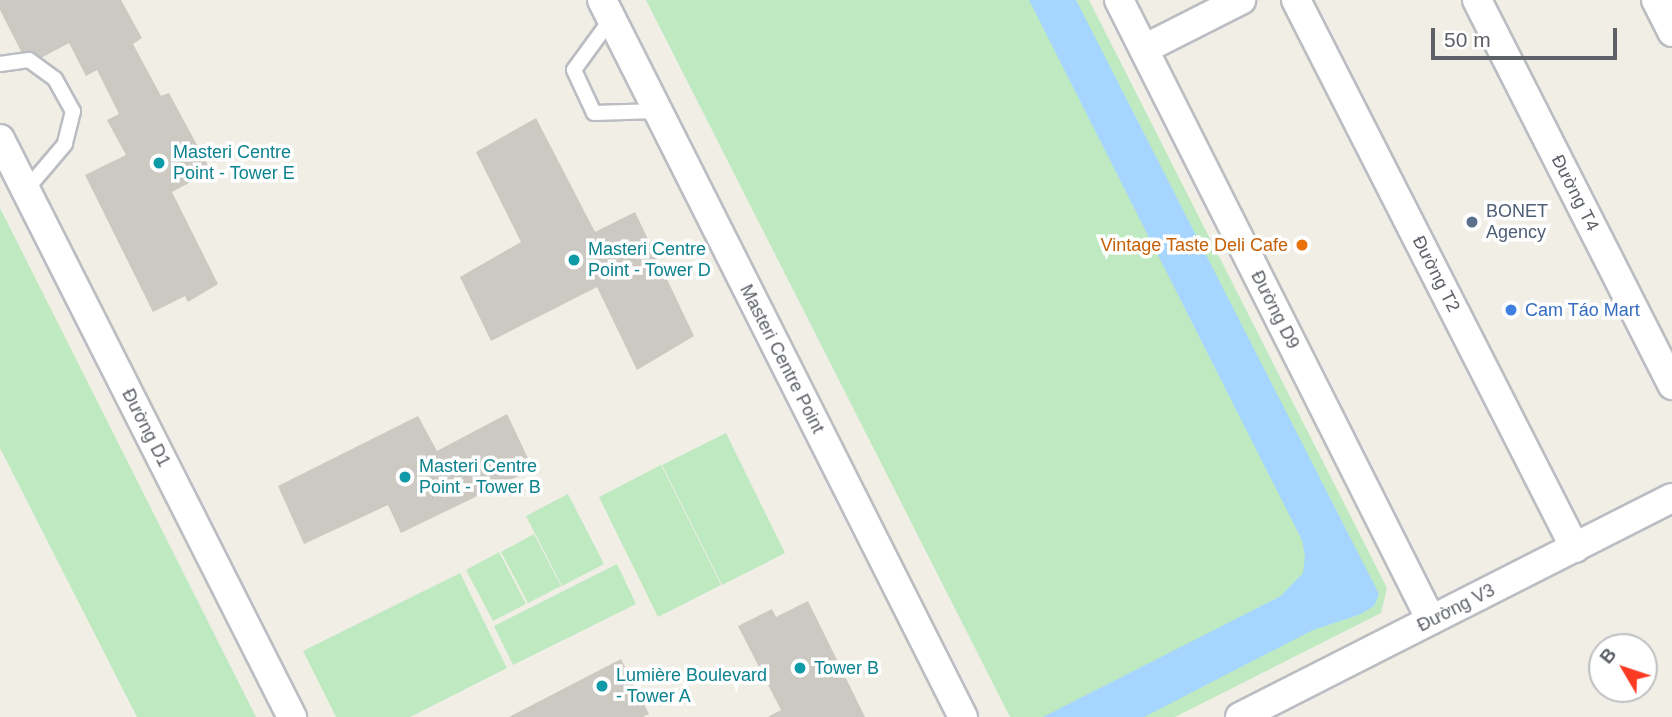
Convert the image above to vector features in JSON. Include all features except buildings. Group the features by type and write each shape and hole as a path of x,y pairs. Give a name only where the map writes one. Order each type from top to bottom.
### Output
{"street":[{"name":"Đường D9","path":"1119,0 1431,620"},
{"path":"1144,49 1241,0"},
{"name":"Đường T2","path":"1296,0 1575,548"},
{"name":"Đường T4","path":"1477,0 1672,385"},
{"path":"1656,0 1672,32"},
{"name":"Masteri Centre Point","path":"606,10 963,717"},
{"name":"Đường D1","path":"0,139 292,717"},
{"name":"Đường V3","path":"1240,717 1672,498"}],"lane":[{"path":"606,10 574,70 594,113 657,111"},
{"path":"0,64 29,60 55,79 73,111 65,144 26,190"}],"green space":[{"path":"646,0 1089,0 1387,588 1381,613 1175,717 1010,717"},
{"path":"0,208 256,717 137,717 0,448"},
{"path":"726,433 785,553 722,585 662,465"},
{"path":"661,465 721,585 658,617 599,497"},
{"path":"568,494 604,564 562,586 526,516"},
{"path":"534,534 561,586 528,603 501,552"},
{"path":"499,552 526,604 493,621 466,570"},
{"path":"617,564 636,604 513,665 494,626"},
{"path":"460,573 507,668 410,717 336,717 303,651"}],"water":[{"path":"1029,0 1076,0 1379,594 1374,606 1361,614 1313,630 1144,717 1043,717 1281,596 1303,573 1305,556 1302,540"}],"place":[{"name":"Masteri Centre Point - Tower E","path":"159,163"},
{"name":"BONET Agency","path":"1472,222"},
{"name":"Vintage Taste Deli Cafe","path":"1302,245"},
{"name":"Masteri Centre Point - Tower D","path":"574,260"},
{"name":"Cam Táo Mart","path":"1511,310"},
{"name":"Masteri Centre Point - Tower B","path":"405,477"},
{"name":"Tower B","path":"800,668"},
{"name":"Lumière Boulevard - Tower A","path":"602,686"}]}
